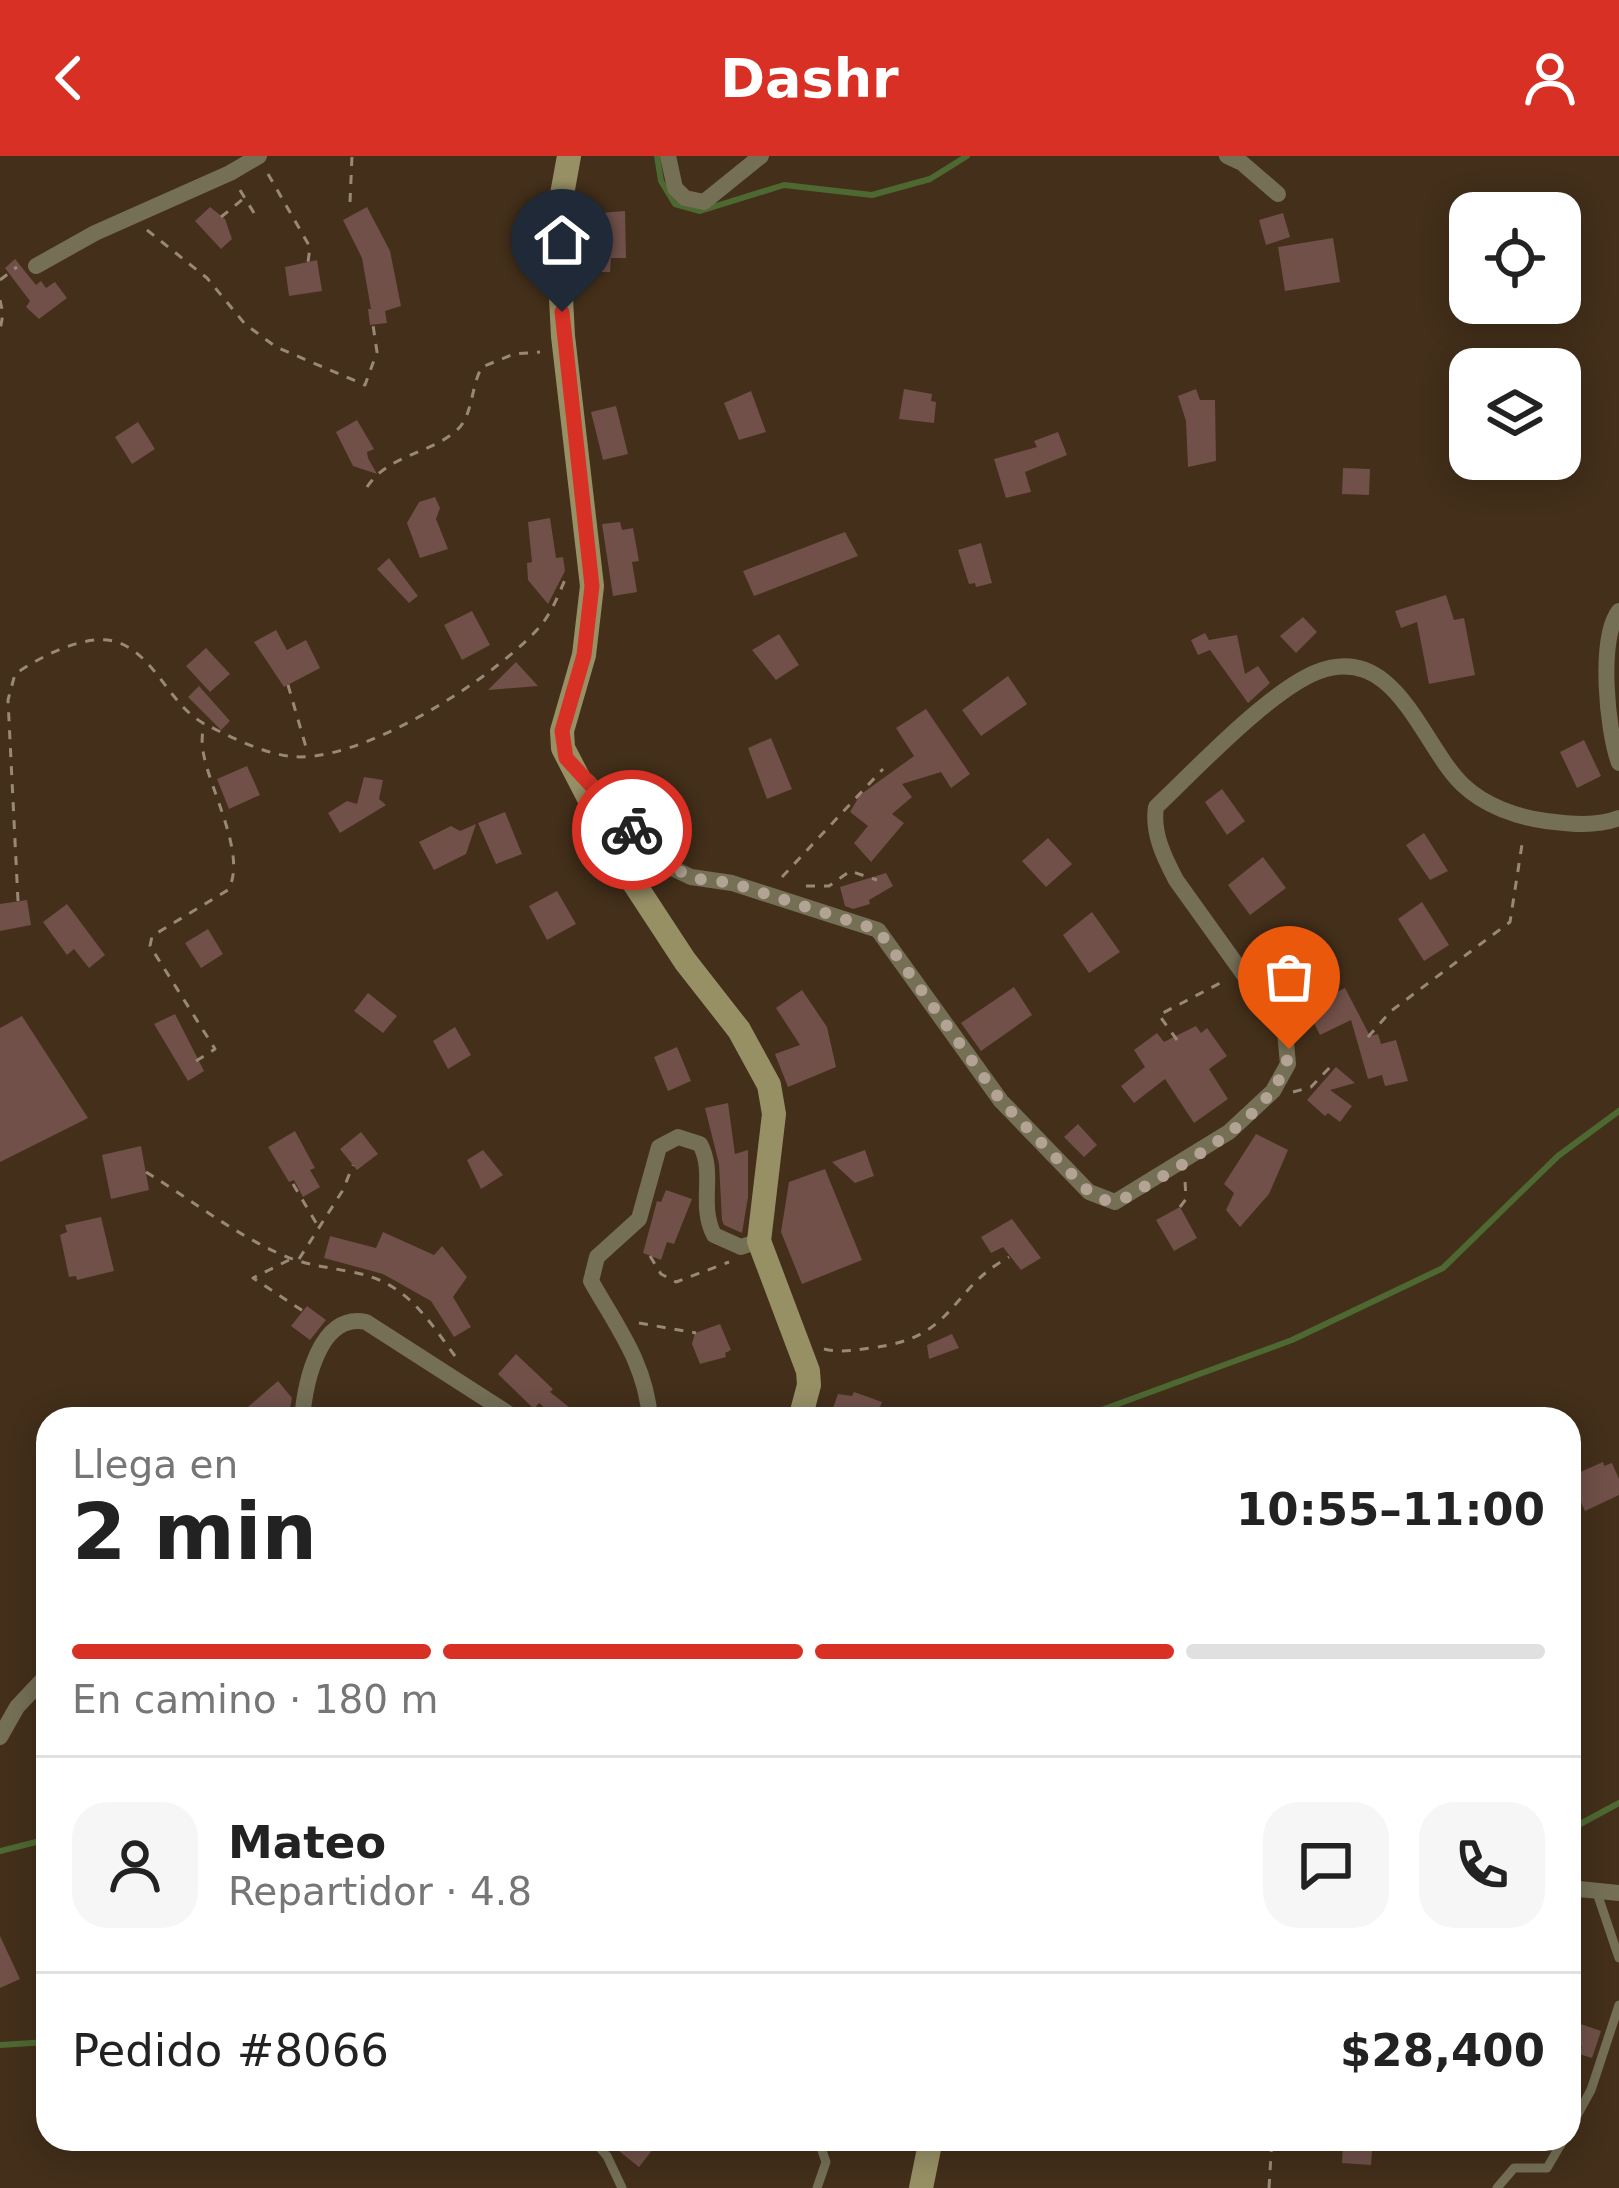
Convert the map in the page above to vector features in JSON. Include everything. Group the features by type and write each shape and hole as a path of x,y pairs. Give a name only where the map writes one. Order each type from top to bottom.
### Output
{"main road":[{"path":"569,156 557,222 566,354 592,586 584,655 562,731 566,758 628,874 685,961 739,1030 769,1084 774,1114 750,1244 799,1341 809,1385 803,1407"},
{"path":"921,2188 929,2151"}],"street":[{"path":"668,156 675,188 694,202 704,202 761,156"},
{"path":"1227,156 1278,194"},
{"path":"35,266 136,213 258,163"},
{"path":"1619,611 1610,623 1606,644 1612,739 1619,763"},
{"path":"566,758 672,868 691,878 732,883 878,930 1001,1101 1089,1192 1115,1202 1229,1132 1258,1108 1284,1073 1289,1049 1286,1032 1176,880 1157,836 1156,807 1225,741 1313,673 1350,667 1379,676 1396,691 1465,786 1482,800 1526,817 1567,824 1619,818"},
{"path":"649,1407 645,1378 591,1281 597,1257 639,1219 659,1147 667,1140 686,1138 700,1144 708,1162 704,1197 709,1227 724,1243 750,1244"},
{"path":"305,1407 316,1358 330,1334 347,1321 366,1322 499,1407"},
{"path":"0,1737 17,1707 36,1687"},
{"path":"1581,1889 1619,1893"}],"lane":[{"path":"1596,1890 1619,1958"},
{"path":"1581,2108 1619,2005"},
{"path":"603,2151 622,2188"},
{"path":"817,2188 826,2162 822,2151"},
{"path":"1497,2188 1514,2168 1547,2168 1557,2151"}],"path":[{"path":"350,202 352,156"},
{"path":"257,218 239,193 258,163 310,247 308,262"},
{"path":"221,217 243,199"},
{"path":"136,213 148,232 207,278 245,324 286,353 365,385 376,352 373,325"},
{"path":"0,300 4,314 0,330"},
{"path":"367,487 388,466 463,425 482,367 514,354 566,354"},
{"path":"18,902 8,700 15,674 76,645 104,639 122,643 203,722 266,750 290,757 309,756 386,731 477,684 544,622 571,568"},
{"path":"288,685 309,756"},
{"path":"196,1060 215,1049 150,946 152,936 228,890 235,879 232,852 202,749 203,722"},
{"path":"778,884 883,769"},
{"path":"1368,1037 1391,1011 1510,922 1526,817"},
{"path":"800,886 829,886 850,871 877,880"},
{"path":"1177,1040 1159,1016 1210,986 1245,974"},
{"path":"1271,1010 1310,982 1314,988"},
{"path":"1298,1091 1311,1087 1332,1065 1335,1069"},
{"path":"1180,1207 1186,1199 1184,1160"},
{"path":"303,1311 253,1278 295,1260 319,1228 353,1165"},
{"path":"146,1172 269,1249 397,1287 424,1313 484,1397"},
{"path":"293,1184 319,1228"},
{"path":"650,1256 661,1274 676,1282 732,1260 750,1244"},
{"path":"799,1341 836,1352 920,1338 968,1294 981,1272 1009,1257"},
{"path":"617,1321 696,1333"},
{"path":"1269,2188 1271,2151"}],"building":[{"path":"210,207 225,219 232,239 221,249 195,221"},
{"path":"367,207 390,251 401,306 385,311 387,323 370,325 362,258 343,220"},
{"path":"625,211 626,258 611,258 610,272 589,272 588,214"},
{"path":"1283,213 1290,237 1266,245 1259,220"},
{"path":"1333,238 1340,282 1285,291 1278,247"},
{"path":"15,259 36,285 41,281 46,288 55,282 67,298 39,319 26,307 30,301 5,268"},
{"path":"317,260 322,291 289,296 285,267"},
{"path":"904,389 932,394 934,423 899,419"},
{"path":"1196,389 1200,400 1215,400 1216,461 1188,467 1186,421 1178,396"},
{"path":"751,391 766,432 739,440 724,403"},
{"path":"616,406 628,454 603,460 591,412"},
{"path":"357,420 374,449 367,452 377,474 353,466 336,432"},
{"path":"138,422 155,449 132,464 115,437"},
{"path":"1058,432 1067,455 1025,472 1031,492 1006,498 994,459 1037,447 1034,441"},
{"path":"1343,468 1370,469 1369,495 1342,494"},
{"path":"435,497 440,508 436,519 448,549 420,558 407,523 419,502"},
{"path":"550,518 556,558 563,557 565,571 548,604 528,580 527,563 532,562 528,522"},
{"path":"620,522 622,530 633,528 639,561 632,562 637,592 613,596 602,524"},
{"path":"845,532 858,556 754,596 743,571"},
{"path":"981,543 992,583 976,587 969,584 958,550"},
{"path":"389,558 418,596 409,603 377,569"},
{"path":"1446,595 1454,620 1464,618 1475,675 1429,684 1417,622 1401,628 1395,611"},
{"path":"472,611 490,645 462,660 444,625"},
{"path":"1303,617 1317,632 1296,653 1280,636"},
{"path":"276,630 287,650 306,640 320,668 284,687 254,642"},
{"path":"1205,633 1209,640 1237,635 1245,674 1258,666 1270,683 1248,703 1210,650 1198,655 1191,640"},
{"path":"779,634 799,665 776,680 752,650"},
{"path":"206,648 230,674 210,692 186,666"},
{"path":"516,662 538,686 488,690"},
{"path":"1008,676 1027,704 981,736 962,710"},
{"path":"199,686 230,721 221,730 188,697"},
{"path":"926,709 970,774 951,788 941,772 902,784 912,797 892,814 904,823 871,862 854,843 868,826 850,812 860,795 914,756 896,728"},
{"path":"771,738 792,789 767,799 748,748"},
{"path":"1584,740 1601,776 1577,788 1560,752"},
{"path":"247,766 260,795 229,809 217,779"},
{"path":"364,777 383,780 379,799 386,805 340,833 328,813 347,801 357,804"},
{"path":"1222,789 1245,821 1227,835 1205,802"},
{"path":"505,812 522,854 496,864 478,823"},
{"path":"476,824 466,854 434,870 419,842 451,826 460,831"},
{"path":"1424,833 1448,871 1430,880 1406,845"},
{"path":"1048,838 1072,864 1046,887 1022,861"},
{"path":"1263,857 1286,888 1250,915 1228,885"},
{"path":"886,873 893,886 869,900 870,904 853,909 845,906 840,887"},
{"path":"557,891 576,924 547,940 529,906"},
{"path":"27,900 31,925 0,931 0,904"},
{"path":"1422,902 1449,945 1424,961 1398,919"},
{"path":"67,904 105,955 89,968 74,949 67,955 43,922"},
{"path":"1092,912 1120,952 1089,973 1063,935"},
{"path":"208,929 223,954 201,968 185,943"},
{"path":"1014,987 1032,1015 981,1051 961,1023"},
{"path":"1345,988 1370,1036 1378,1034 1381,1044 1396,1040 1408,1081 1385,1086 1382,1075 1368,1079 1351,1020 1320,1035 1306,1007"},
{"path":"802,990 827,1027 836,1067 788,1087 775,1054 800,1045 776,1008"},
{"path":"368,993 397,1016 383,1033 354,1011"},
{"path":"175,1014 204,1071 188,1081 154,1024"},
{"path":"22,1016 88,1118 0,1162 0,1028"},
{"path":"1196,1026 1201,1033 1207,1028 1227,1056 1209,1069 1228,1099 1194,1123 1165,1079 1134,1103 1121,1086 1145,1067 1134,1050 1157,1033 1164,1042"},
{"path":"455,1027 471,1055 448,1069 433,1041"},
{"path":"677,1047 691,1081 668,1091 654,1057"},
{"path":"1336,1067 1355,1083 1330,1090 1352,1106 1340,1122 1307,1100"},
{"path":"728,1103 735,1154 748,1150 742,1233 722,1220 719,1164 705,1108"},
{"path":"1078,1124 1097,1145 1084,1157 1064,1137"},
{"path":"295,1131 320,1187 303,1197 268,1147"},
{"path":"361,1132 378,1154 357,1170 340,1149"},
{"path":"1256,1134 1288,1150 1269,1194 1240,1227 1226,1210 1234,1193 1224,1184"},
{"path":"141,1146 149,1190 111,1199 102,1155"},
{"path":"483,1150 503,1175 481,1189 467,1160"},
{"path":"865,1150 874,1176 855,1183 832,1162"},
{"path":"825,1169 862,1260 802,1284 781,1232 789,1182"},
{"path":"666,1190 692,1199 674,1244 667,1242 661,1260 643,1253 657,1201 661,1202"},
{"path":"1180,1207 1197,1238 1174,1251 1156,1220"},
{"path":"101,1217 114,1271 77,1280 69,1277 60,1235 67,1232 65,1225"},
{"path":"1012,1219 1041,1258 1021,1270 1003,1247 991,1253 981,1237"},
{"path":"383,1232 434,1255 442,1246 467,1277 453,1297 471,1327 454,1337 431,1301 383,1274 324,1258 330,1236 376,1248"},
{"path":"307,1306 326,1320 310,1340 291,1326"},
{"path":"720,1324 731,1350 726,1357 700,1364 692,1344 695,1333"},
{"path":"952,1334 959,1348 929,1359 927,1345"},
{"path":"516,1354 569,1407 539,1403 532,1407 498,1374"},
{"path":"278,1381 292,1398 290,1407 248,1407"},
{"path":"854,1392 882,1402 880,1407 833,1407 838,1394 852,1396"},
{"path":"1612,1463 1619,1495 1585,1511 1581,1472"},
{"path":"0,1936 20,1979 0,1988"},
{"path":"1581,2024 1601,2031 1592,2058 1581,2055"},
{"path":"619,2151 652,2151 639,2167"},
{"path":"1342,2151 1372,2151 1371,2165 1342,2163"}],"waterway":[{"path":"657,156 661,181 675,204 700,211 784,185 872,195 930,179 967,156"},
{"path":"1110,1407 1292,1340 1443,1268 1558,1156 1619,1111"},
{"path":"1581,1824 1619,1803"},
{"path":"0,1851 36,1842"},
{"path":"0,2045 36,2043"}],"way so far":[{"path":"632,830 662,860 691,878 732,883 878,930 1001,1101 1089,1192 1103,1200 1125,1198 1229,1132 1273,1091 1288,1064 1289,1049"}],"route":[{"path":"562,312 592,586 591,618 562,731 563,748 566,758 632,830"}]}
